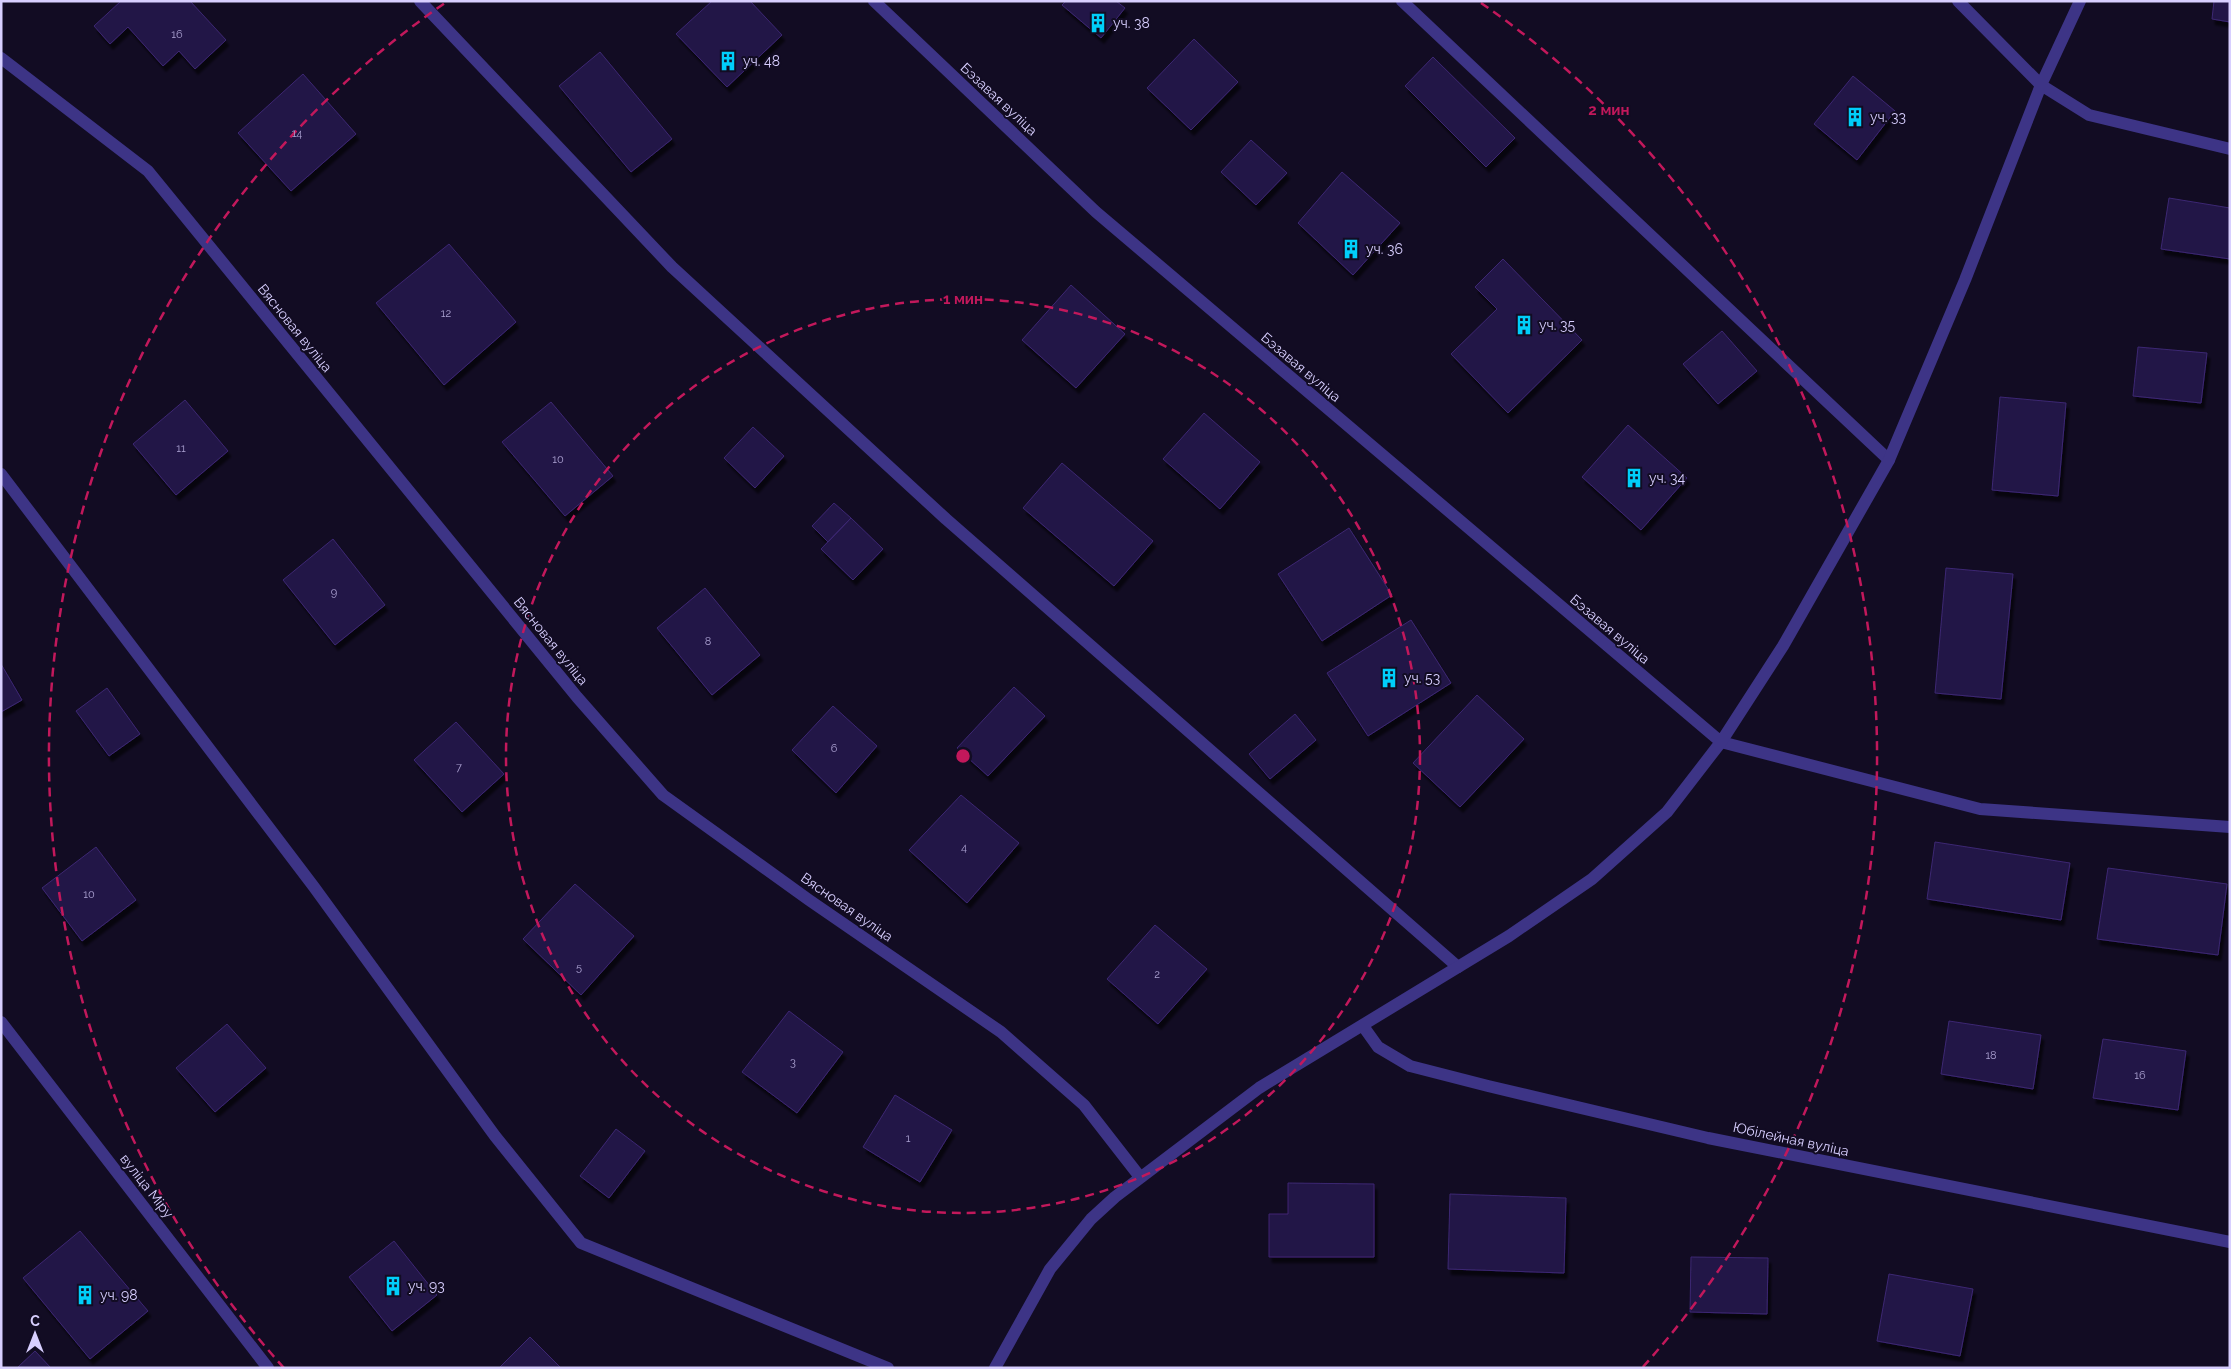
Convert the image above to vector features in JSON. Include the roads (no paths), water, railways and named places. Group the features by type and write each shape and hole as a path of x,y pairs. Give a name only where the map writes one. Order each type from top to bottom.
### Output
{"street":[{"path":"420,1 679,274 946,519 1458,967"},
{"name":"Бэзавая вуліца","path":"874,1 1096,212 1721,742"},
{"path":"1402,1 1889,460"},
{"path":"1958,1 2041,85 2089,114 2230,149"},
{"path":"995,1368 1050,1269 1091,1219 1140,1177 1259,1088 1509,936 1592,879 1667,812 1721,742 1782,646 1889,460 1965,280 2041,85 2080,1"},
{"name":"Вясновая вуліца","path":"1,58 148,171 576,697 663,795 809,900 1001,1032 1084,1105 1140,1177"},
{"path":"1,474 314,887 494,1136 582,1243 888,1368"},
{"path":"1721,742 1980,808 2230,827"},
{"name":"вуліца Міру","path":"1,1022 268,1368"},
{"name":"Юбілейная вуліца","path":"1363,1026 1378,1047 1410,1066 1488,1086 1708,1138 2230,1242"}],"place":[{"name":"уч. 38","path":"1098,23"},
{"name":"уч. 48","path":"728,61"},
{"name":"уч. 33","path":"1855,117"},
{"name":"уч. 36","path":"1351,249"},
{"name":"уч. 35","path":"1524,325"},
{"name":"уч. 34","path":"1634,478"},
{"name":"уч. 53","path":"1389,678"},
{"name":"уч. 93","path":"393,1286"},
{"name":"уч. 98","path":"85,1295"}]}
